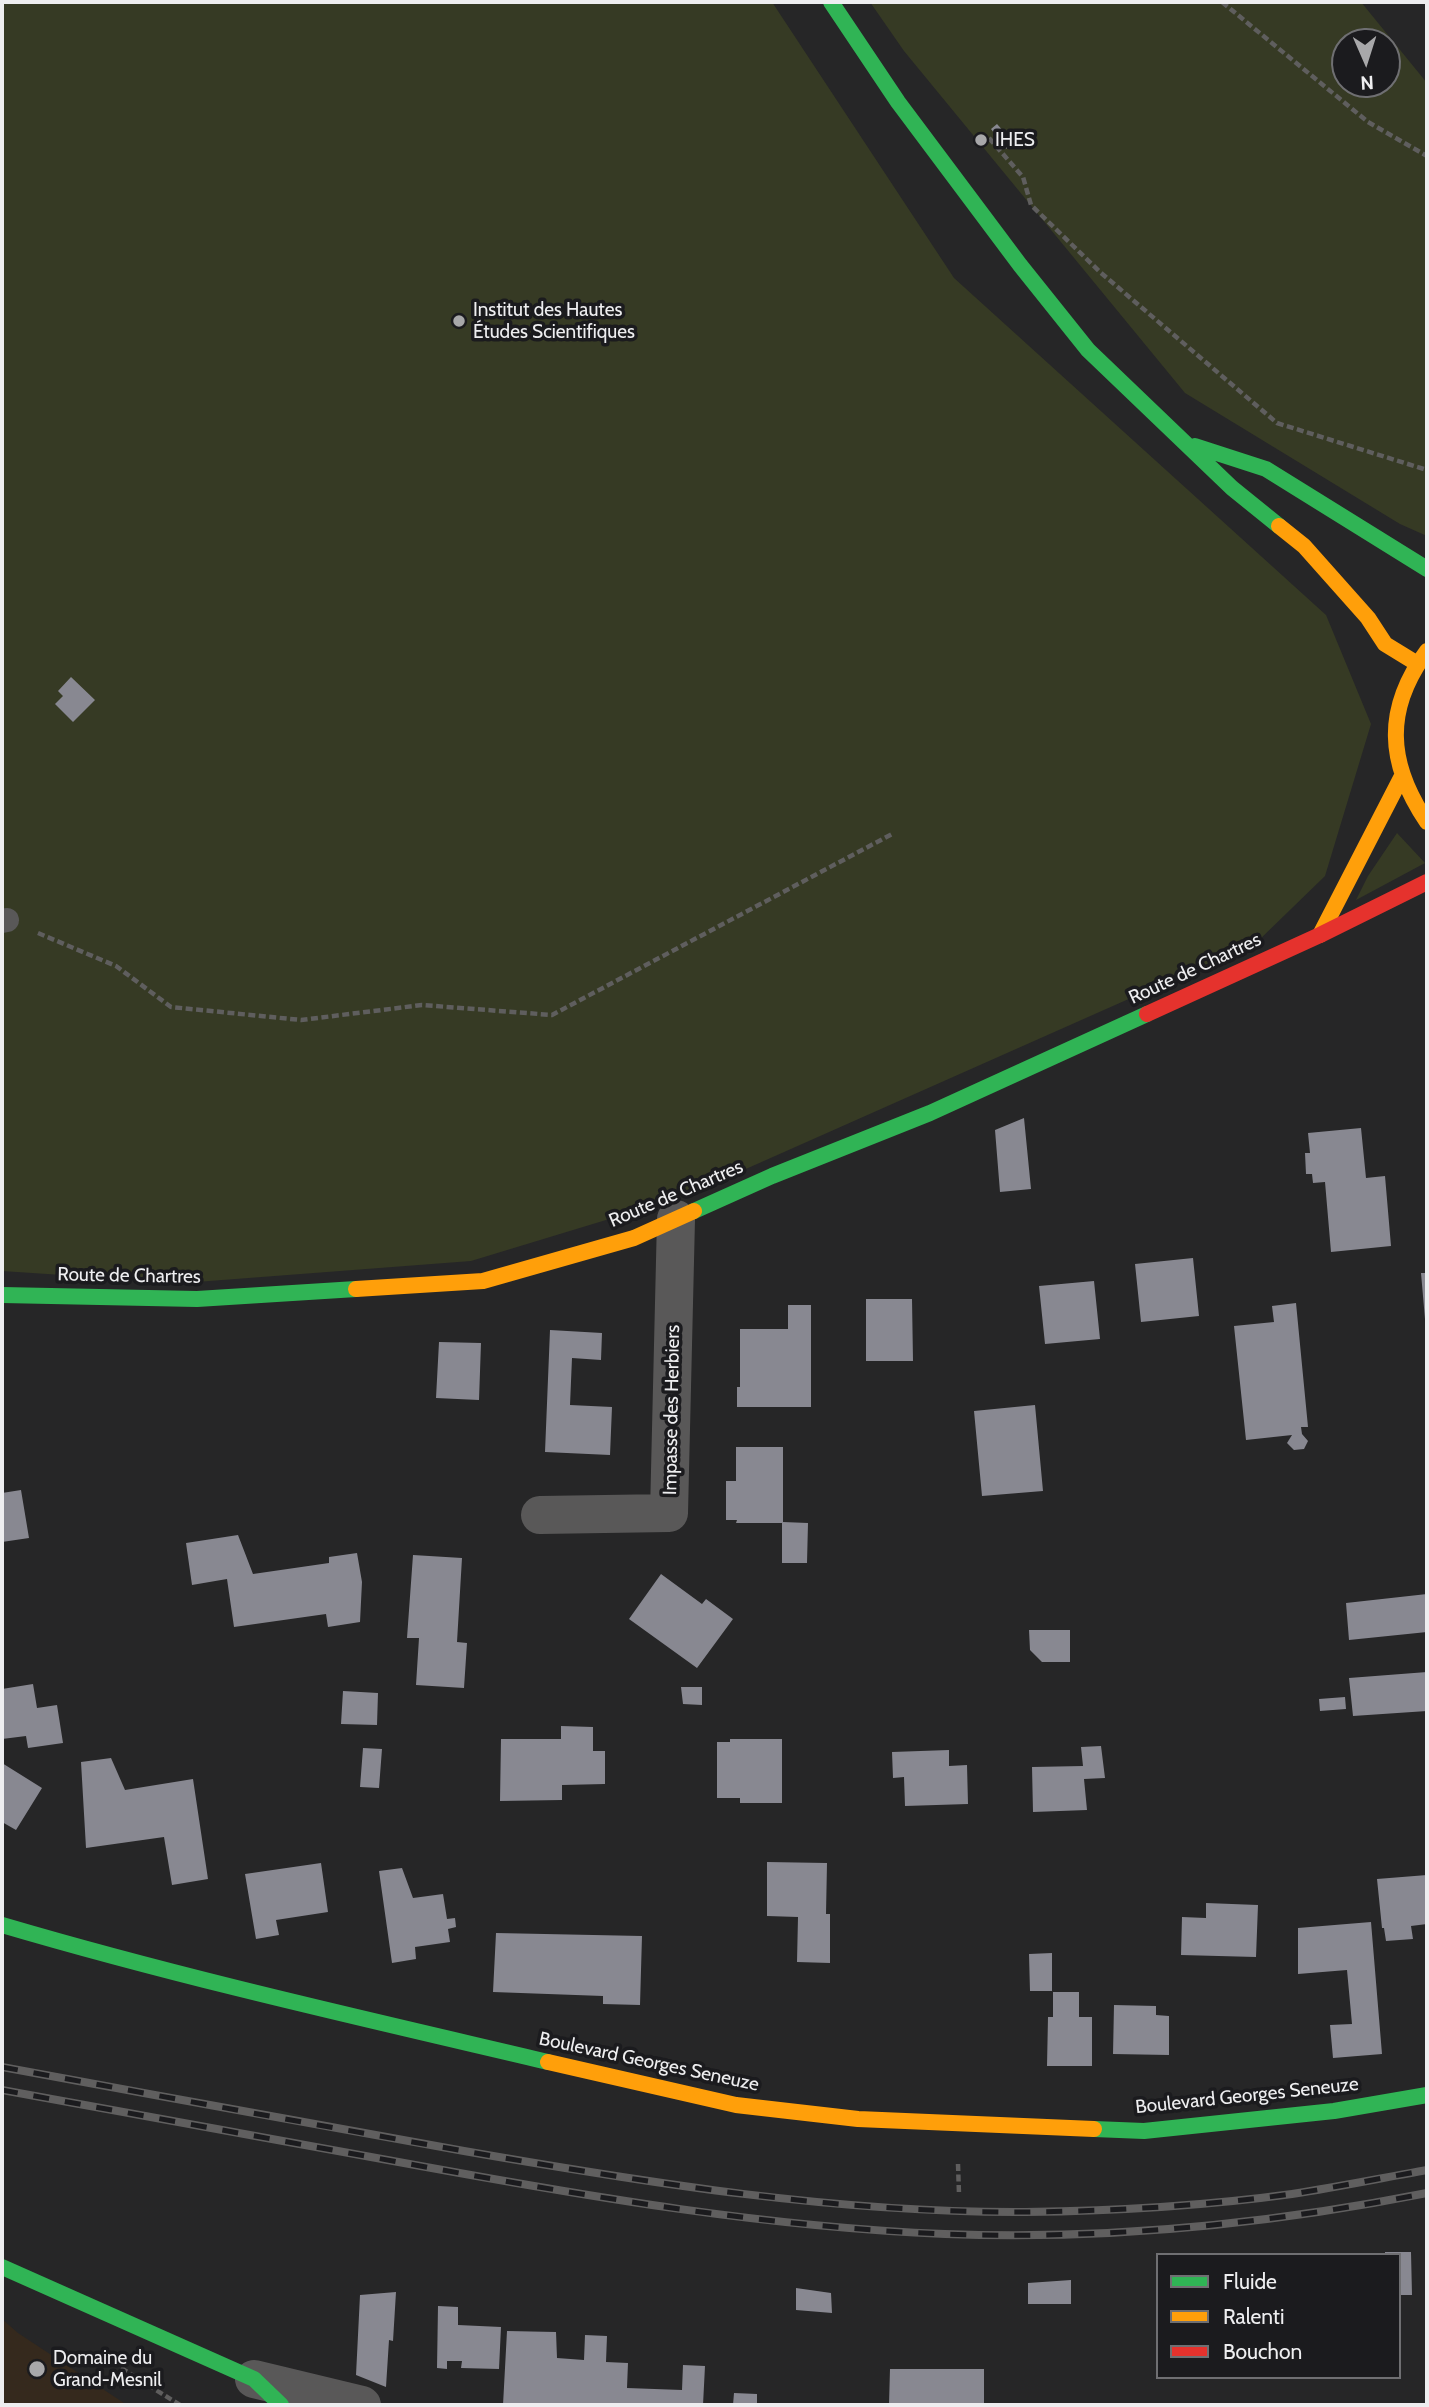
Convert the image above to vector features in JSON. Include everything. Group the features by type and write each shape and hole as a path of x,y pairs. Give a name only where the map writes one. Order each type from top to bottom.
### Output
{"main road":[{"path":"831,2 898,102 1020,265 1088,350 1231,488 1304,546 1368,618 1385,644 1422,657 1403,690 1395,719 1395,750 1401,778 1413,805 1427,822"},
{"path":"1184,442 1266,469 1427,569"},
{"path":"1320,935 1401,778"},
{"name":"Route de Chartres","path":"2,1295 197,1299 483,1281 634,1238 772,1176 930,1113 1320,935 1427,882"},
{"name":"Boulevard Georges Seneuze","path":"2,1925 94,1952 364,2019 736,2105 858,2119 1144,2131 1335,2111 1427,2095"},
{"path":"2,2267 254,2379 281,2405"}],"street":[{"name":"Impasse des Herbiers","path":"540,1515 669,1513 676,1219"},
{"path":"254,2379 362,2405"}],"path":[{"path":"1222,2 1368,122 1427,156"},
{"path":"989,138 1023,177 1031,205 1100,272 1277,423 1427,470"},
{"path":"4,921 116,966 171,1007 301,1020 422,1005 552,1015 894,833"},
{"path":"958,2161 959,2194"}],"shaded area":[{"name":"Domaine du Grand-Mesnil","path":"2,2319 18,2333 127,2405 2,2405"}],"green space":[{"name":"Institut des Hautes Études Scientifiques","path":"2,2 772,2 954,278 1326,615 1371,724 1325,876 1257,942 685,1196 471,1261 183,1283 2,1271"},
{"path":"870,2 1361,2 1382,28 1331,28 1331,98 1401,98 1401,51 1427,83 1427,536 1400,524 1185,393 904,51"},
{"path":"1397,833 1425,863 1356,900 1368,876"}],"building":[{"path":"997,124 1013,142 1006,149 991,129"},
{"path":"71,677 95,700 73,722 55,704 63,696 58,691"},
{"path":"1024,1118 1031,1189 1000,1192 995,1130"},
{"path":"1361,1128 1366,1178 1385,1176 1391,1246 1331,1252 1325,1182 1313,1183 1312,1174 1306,1174 1305,1153 1310,1153 1308,1133"},
{"path":"1193,1258 1199,1316 1141,1322 1135,1264"},
{"path":"1421,1273 1427,1273 1427,1319 1425,1319"},
{"path":"1094,1281 1100,1339 1045,1344 1039,1286"},
{"path":"866,1299 912,1299 913,1361 866,1361"},
{"path":"1296,1303 1308,1427 1301,1427 1302,1434 1308,1441 1304,1449 1294,1450 1287,1443 1292,1435 1246,1440 1234,1326 1274,1322 1272,1306"},
{"path":"788,1305 811,1305 811,1407 737,1407 737,1387 740,1387 740,1329 788,1329"},
{"path":"550,1330 602,1333 601,1360 572,1358 570,1405 612,1407 610,1455 545,1452"},
{"path":"439,1342 481,1343 479,1400 436,1398"},
{"path":"1035,1405 1043,1491 982,1496 974,1411"},
{"path":"736,1447 783,1447 783,1522 808,1523 807,1563 782,1563 782,1523 736,1523 737,1520 726,1520 726,1481 736,1481"},
{"path":"21,1490 29,1538 2,1542 2,1493"},
{"path":"238,1535 253,1574 329,1563 329,1557 357,1553 362,1582 360,1622 328,1627 326,1614 234,1627 227,1579 192,1585 186,1543"},
{"path":"413,1555 462,1558 457,1642 467,1643 464,1688 416,1685 419,1638 407,1638"},
{"path":"661,1574 702,1604 706,1599 733,1619 697,1668 629,1619"},
{"path":"1427,1594 1427,1632 1349,1640 1346,1603"},
{"path":"1029,1630 1070,1630 1070,1662 1042,1662 1030,1650"},
{"path":"1427,1672 1427,1711 1353,1716 1349,1678"},
{"path":"33,1684 37,1708 57,1705 63,1743 28,1748 26,1736 2,1739 2,1689"},
{"path":"681,1687 702,1687 702,1705 683,1704"},
{"path":"343,1691 378,1693 377,1725 341,1724"},
{"path":"1345,1697 1346,1709 1320,1711 1319,1699"},
{"path":"561,1726 593,1727 593,1751 605,1751 605,1784 562,1785 562,1800 500,1801 501,1739 561,1739"},
{"path":"730,1739 782,1739 782,1803 740,1803 740,1798 717,1798 717,1742 730,1742"},
{"path":"1101,1746 1105,1778 1084,1779 1087,1810 1033,1812 1032,1767 1083,1766 1081,1747"},
{"path":"363,1748 382,1749 379,1788 360,1787"},
{"path":"949,1750 949,1766 967,1765 968,1804 905,1806 904,1777 893,1778 892,1752"},
{"path":"111,1758 125,1790 193,1779 208,1879 172,1885 164,1837 86,1848 81,1762"},
{"path":"2,1763 42,1788 16,1830 2,1822"},
{"path":"767,1862 827,1863 826,1914 830,1914 830,1963 797,1962 798,1917 767,1916"},
{"path":"321,1863 328,1912 276,1920 279,1935 256,1939 245,1874"},
{"path":"402,1868 413,1898 443,1894 447,1919 455,1918 456,1927 448,1929 450,1942 415,1947 416,1959 392,1963 379,1871"},
{"path":"1427,1875 1427,1924 1411,1926 1413,1939 1386,1941 1377,1879"},
{"path":"1206,1903 1258,1905 1256,1957 1181,1955 1182,1917 1206,1918"},
{"path":"1371,1922 1382,2054 1333,2058 1330,2025 1352,2024 1347,1970 1298,1974 1298,1928"},
{"path":"496,1933 642,1936 640,2005 603,2004 603,1996 493,1992"},
{"path":"1052,1953 1052,1991 1030,1991 1029,1954"},
{"path":"1053,1992 1079,1992 1079,2017 1092,2017 1092,2066 1047,2066 1048,2017 1053,2017"},
{"path":"1114,2005 1156,2006 1156,2015 1169,2016 1169,2055 1113,2054"},
{"path":"1411,2252 1412,2295 1401,2295 1401,2253 1385,2253"},
{"path":"1071,2280 1071,2304 1028,2304 1028,2283"},
{"path":"796,2288 831,2293 832,2313 796,2310"},
{"path":"396,2292 393,2341 389,2340 386,2387 356,2375 360,2295"},
{"path":"438,2306 458,2307 458,2325 501,2327 499,2369 461,2368 462,2361 447,2361 447,2369 437,2368"},
{"path":"507,2331 556,2332 557,2358 584,2360 585,2335 607,2336 606,2362 628,2363 627,2388 682,2390 683,2365 705,2366 703,2405 503,2405"},
{"path":"890,2369 984,2369 984,2405 889,2405"},
{"path":"734,2393 757,2394 757,2405 733,2405"}],"railway":[{"path":"2,2067 603,2174 813,2202 954,2211 1025,2212 1159,2207 1292,2194 1427,2170"},
{"path":"2,2090 613,2199 745,2218 878,2230 1005,2235 1127,2232 1248,2221 1427,2193"}],"traffic: fast":[{"path":"831,2 898,102 1020,265 1088,350 1232,488 1279,526"},
{"path":"1195,446 1266,469 1427,569"},
{"path":"694,1211 772,1176 930,1113 1147,1014"},
{"path":"2,1295 197,1299 356,1289"},
{"path":"2,1925 206,1980 548,2062"},
{"path":"1094,2129 1144,2131 1334,2111 1427,2095"},
{"path":"2,2267 254,2379 281,2405"}],"traffic: slow":[{"path":"1279,526 1304,546 1368,618 1385,644 1416,663"},
{"path":"1427,651 1403,694 1396,736 1404,779 1427,822"},
{"path":"1320,935 1401,778"},
{"path":"356,1289 483,1281 634,1238 694,1211"},
{"path":"548,2062 736,2105 858,2119 1094,2129"}],"traffic: jam":[{"path":"1147,1014 1320,935 1427,882"}],"place":[{"name":"IHES","path":"981,140"},
{"name":"Institut des Hautes Études Scientifiques","path":"459,321"},
{"name":"Domaine du Grand-Mesnil","path":"37,2369"}]}
